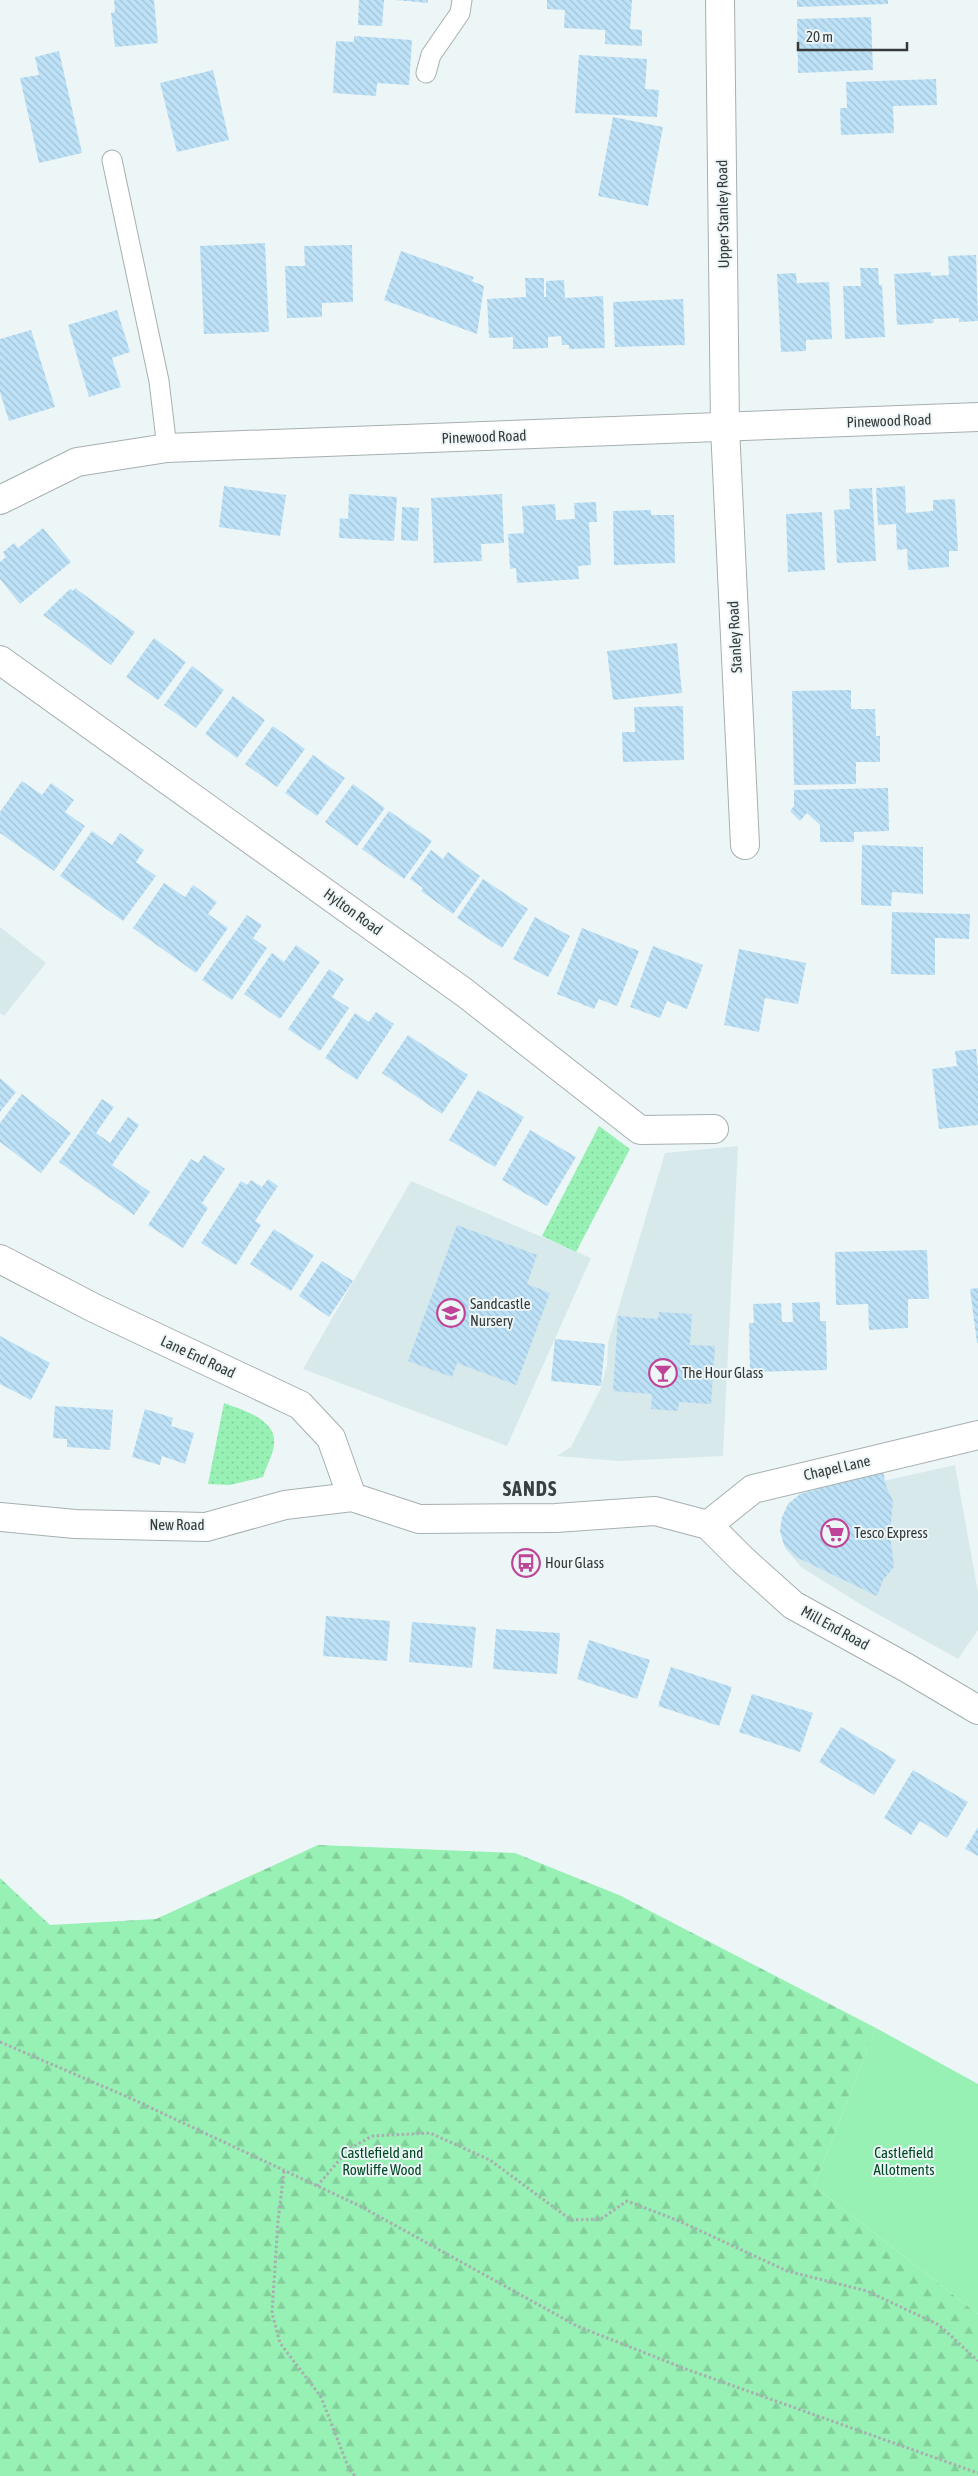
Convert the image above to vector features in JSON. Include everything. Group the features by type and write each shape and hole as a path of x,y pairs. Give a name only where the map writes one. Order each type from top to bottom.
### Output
{"main road":[{"name":"Upper Stanley Road","path":"720,0 725,428"},
{"name":"Pinewood Road","path":"0,500 77,462 167,448 978,418"},
{"name":"Stanley Road","path":"725,428 744,846"},
{"name":"Hylton Road","path":"0,660 466,993 640,1130 714,1130"},
{"name":"Lane End Road","path":"0,1258 94,1308 300,1405 331,1438 352,1497"},
{"name":"Chapel Lane","path":"708,1525 753,1488 978,1435"},
{"name":"New Road","path":"0,1517 75,1524 206,1527 285,1505 352,1497"},
{"path":"352,1497 419,1519 556,1518 655,1511 708,1525"},
{"name":"Mill End Road","path":"708,1525 793,1605 978,1710"}],"lane":[{"path":"426,73 431,55 460,13 462,0"},
{"path":"112,160 159,381 167,448"}],"path":[{"path":"0,2042 130,2098 360,2206 577,2326 683,2368 978,2473"},
{"path":"317,2186 349,2150 372,2136 430,2133 490,2160 572,2220 601,2219 627,2201 679,2221 787,2271 867,2291 939,2325 978,2361"},
{"path":"284,2171 278,2220 272,2313 280,2343 320,2397 349,2469 355,2476"}],"shaded area":[{"path":"0,927 46,963 4,1016 0,1013"},
{"path":"738,1146 723,1456 619,1461 557,1456 571,1447 601,1388 607,1364 608,1343 665,1153"},
{"name":"Sandcastle Nursery","path":"411,1181 591,1258 507,1446 303,1369"},
{"path":"955,1465 978,1592 978,1630 958,1659 865,1607 801,1567 785,1548 782,1534 816,1496"}],"green space":[{"path":"599,1126 630,1149 576,1252 542,1236"},
{"path":"224,1403 249,1412 270,1428 274,1444 263,1477 230,1485 208,1484"},
{"name":"Castlefield and Rowliffe Wood","path":"318,1845 515,1853 619,1895 876,2028 814,2186 978,2314 978,2476 0,2476 0,1878 50,1925 156,1919"},
{"name":"Castlefield Allotments","path":"876,2028 978,2084 978,2314 814,2186"}],"building":[{"path":"114,0 154,0 158,43 115,47 111,13 115,12"},
{"path":"359,0 384,0 382,26 358,25"},
{"path":"395,0 428,0 428,3"},
{"path":"547,0 632,0 630,29 642,30 642,46 605,44 605,30 564,28 565,10 547,9"},
{"path":"797,0 888,0 888,4 797,7"},
{"path":"871,17 873,70 798,73 797,19"},
{"path":"354,36 412,40 409,85 377,83 376,96 333,93 336,41 354,42"},
{"path":"59,51 82,153 39,163 20,78 39,75 35,57"},
{"path":"579,55 647,59 645,89 659,90 657,117 575,113"},
{"path":"213,70 229,140 177,152 160,83"},
{"path":"936,79 937,105 893,106 894,133 841,135 840,108 847,108 846,82"},
{"path":"613,117 663,127 648,206 598,196"},
{"path":"265,243 269,332 204,334 200,246"},
{"path":"352,245 353,302 322,303 322,317 287,318 285,266 305,266 304,246"},
{"path":"401,251 474,277 472,281 484,286 477,334 384,300"},
{"path":"976,255 978,321 959,322 959,318 933,319 934,323 897,325 894,274 931,272 931,276 949,275 948,256"},
{"path":"860,268 878,268 879,285 882,285 885,337 845,339 843,286 861,286"},
{"path":"796,273 797,283 829,282 832,339 806,340 806,351 781,352 777,274"},
{"path":"525,278 544,278 544,297 546,297 546,281 564,280 565,298 603,296 605,348 569,349 569,345 562,345 561,336 548,337 548,348 513,349 513,337 489,338 487,299 526,297"},
{"path":"683,299 685,345 615,347 613,302"},
{"path":"117,310 130,352 112,358 121,387 89,397 68,325"},
{"path":"31,330 55,407 9,421 0,392 0,339"},
{"path":"224,486 286,495 280,536 219,527"},
{"path":"905,486 906,513 933,511 933,500 955,499 958,551 949,551 949,567 908,570 907,549 897,550 896,524 878,525 876,488"},
{"path":"872,488 876,561 837,563 834,510 850,509 849,489"},
{"path":"349,494 397,497 394,541 339,538 340,518 348,519"},
{"path":"502,494 504,543 481,544 482,561 434,563 431,498"},
{"path":"596,502 597,522 589,522 591,565 578,566 579,579 517,583 516,568 510,569 508,534 524,533 522,506 555,504 556,520 575,519 574,503"},
{"path":"402,507 419,508 418,541 401,540"},
{"path":"651,510 651,515 674,515 675,563 614,565 613,511"},
{"path":"822,512 825,570 788,572 786,514"},
{"path":"43,528 71,562 20,604 0,579 0,562 6,557 3,552 14,543 18,548"},
{"path":"75,588 135,632 111,665 43,615 70,589 73,591"},
{"path":"154,638 186,662 158,700 126,677"},
{"path":"677,643 682,693 613,700 607,651"},
{"path":"192,666 224,690 196,728 164,705"},
{"path":"851,690 851,709 875,709 876,736 880,736 880,762 856,762 856,784 794,785 792,691"},
{"path":"233,696 265,720 237,758 205,734"},
{"path":"683,706 684,760 623,762 622,732 635,732 634,707"},
{"path":"273,726 305,749 277,787 245,764"},
{"path":"313,755 345,778 317,816 285,793"},
{"path":"22,781 42,795 51,783 74,800 65,812 85,826 54,871 0,833 0,812"},
{"path":"353,784 385,808 357,846 325,822"},
{"path":"888,788 889,831 854,832 854,842 820,842 820,825 807,813 800,821 790,811 794,806 794,790"},
{"path":"389,811 432,841 404,879 362,849"},
{"path":"92,831 112,845 120,833 144,850 136,862 156,876 123,921 60,876"},
{"path":"862,845 923,847 923,894 892,892 891,906 861,905"},
{"path":"431,850 443,859 448,852 480,876 453,914 421,891 423,888 410,879"},
{"path":"483,879 528,909 502,948 457,918"},
{"path":"164,883 185,897 193,885 217,902 208,914 228,928 196,973 133,928"},
{"path":"892,912 970,914 969,939 935,938 935,975 891,974"},
{"path":"247,915 262,925 253,938 267,948 232,1000 202,980"},
{"path":"535,917 570,936 548,977 513,959"},
{"path":"582,928 639,951 617,1006 599,999 594,1009 557,994"},
{"path":"296,945 320,962 280,1019 244,994 272,953 284,962"},
{"path":"653,946 703,965 687,1009 667,1001 660,1018 630,1007"},
{"path":"739,949 806,963 798,1004 765,998 759,1032 724,1025"},
{"path":"329,969 344,979 332,997 349,1008 320,1051 288,1029"},
{"path":"376,1012 394,1024 357,1080 325,1058 355,1013 369,1022"},
{"path":"408,1035 468,1075 442,1114 382,1073"},
{"path":"976,1049 978,1125 939,1129 932,1069 957,1066 955,1051"},
{"path":"0,1078 16,1092 0,1112"},
{"path":"478,1090 524,1117 495,1167 449,1140"},
{"path":"22,1094 71,1133 41,1173 0,1142 0,1123"},
{"path":"102,1099 114,1107 96,1133 110,1143 128,1117 139,1125 112,1165 150,1192 134,1215 59,1162"},
{"path":"530,1130 576,1157 547,1206 502,1180"},
{"path":"204,1155 225,1169 202,1203 208,1208 183,1248 148,1225 191,1159 198,1163"},
{"path":"268,1179 278,1186 255,1221 261,1225 236,1265 201,1243 241,1181 247,1185 251,1180 262,1187"},
{"path":"457,1225 537,1255 527,1284 550,1293 516,1385 457,1363 452,1377 408,1361"},
{"path":"274,1229 314,1255 291,1291 250,1264"},
{"path":"927,1250 929,1299 908,1299 908,1328 869,1330 868,1304 836,1305 835,1252"},
{"path":"322,1261 353,1281 329,1317 299,1296"},
{"path":"978,1288 978,1343 977,1343 970,1289"},
{"path":"820,1302 820,1321 826,1321 827,1370 750,1372 749,1323 754,1323 753,1304 781,1303 782,1322 793,1322 792,1303"},
{"path":"659,1312 692,1314 690,1345 715,1346 711,1404 679,1402 678,1411 651,1409 652,1394 613,1391 618,1316 658,1319"},
{"path":"0,1336 50,1363 31,1400 0,1384"},
{"path":"555,1339 605,1344 601,1386 551,1381"},
{"path":"55,1406 113,1410 110,1450 67,1447 67,1439 53,1438"},
{"path":"145,1409 173,1418 171,1426 194,1433 185,1464 162,1456 160,1465 132,1457"},
{"name":"Tesco Express","path":"883,1470 886,1486 893,1501 890,1534 894,1567 883,1580 877,1596 794,1556 784,1545 780,1531 782,1517 788,1504 800,1494"},
{"path":"326,1616 390,1621 387,1661 323,1656"},
{"path":"412,1622 476,1627 472,1668 409,1662"},
{"path":"496,1629 560,1633 557,1674 493,1669"},
{"path":"589,1640 650,1660 637,1699 577,1679"},
{"path":"671,1667 732,1687 719,1726 658,1706"},
{"path":"752,1694 813,1713 800,1752 739,1732"},
{"path":"841,1727 896,1760 874,1795 819,1762"},
{"path":"913,1770 968,1802 947,1838 920,1821 911,1835 884,1818"},
{"path":"978,1827 978,1856 965,1849"}],"place":[{"name":"Sandcastle Nursery","path":"451,1313"},
{"name":"The Hour Glass","path":"663,1373"},
{"name":"Tesco Express","path":"835,1533"},
{"name":"Hour Glass","path":"526,1563"}],"district":[{"name":"SANDS","path":"530,1489"}]}
